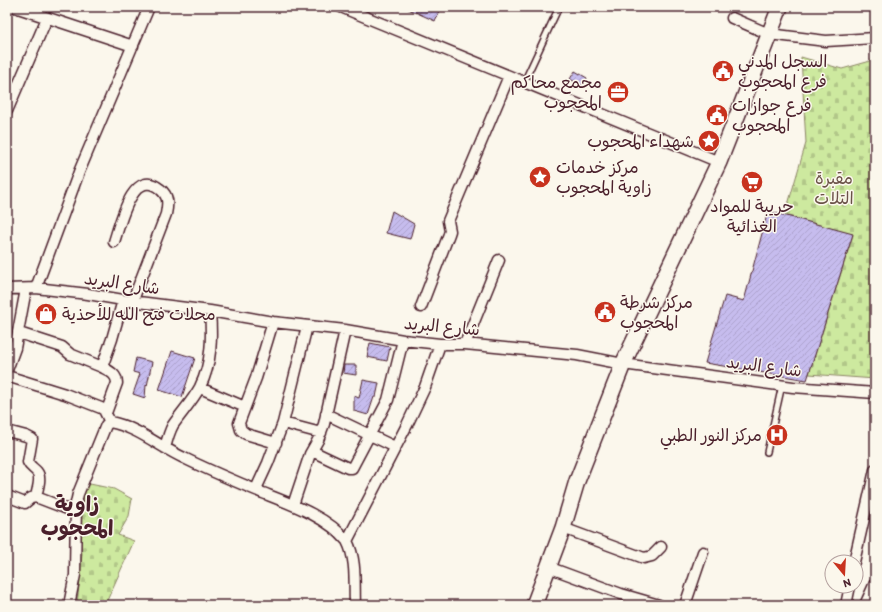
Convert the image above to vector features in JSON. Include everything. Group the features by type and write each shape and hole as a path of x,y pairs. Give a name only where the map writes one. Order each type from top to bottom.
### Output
{"street":[{"path":"15,7 133,46"},
{"path":"7,370 15,348 31,288 149,7"},
{"path":"341,7 718,162"},
{"path":"534,605 563,528 577,481 623,364 718,162 780,7"},
{"path":"7,111 47,18"},
{"path":"732,18 769,34 826,41 875,38"},
{"path":"421,307 450,231 448,221 509,76"},
{"path":"102,367 128,300 166,214 168,206 167,197 161,189 150,183 144,184 137,188 127,203 114,242"},
{"path":"465,344 498,260"},
{"name":"شارع البريد","path":"7,289 31,288 88,294 210,311 273,322 345,330 403,340 440,344 465,344 577,355 623,364 782,385 875,393"},
{"path":"165,448 169,432 200,388 210,361 212,330 210,311"},
{"path":"273,322 270,336 239,423 243,432 276,442"},
{"path":"256,490 283,423 307,326"},
{"path":"293,505 312,451 321,433 345,330"},
{"path":"18,333 62,346 70,354 102,367 115,375 117,378 106,425 78,494 75,512 75,575 69,605"},
{"path":"312,451 351,469 354,466 388,400 403,340"},
{"path":"347,541 425,387 440,344"},
{"path":"7,376 66,394 101,408 108,418 186,459 293,505 332,526 347,541 352,554 355,605"},
{"path":"200,388 245,407"},
{"path":"326,414 395,447"},
{"path":"283,423 321,433"},
{"path":"7,431 32,439 28,462 36,471 39,480 36,497"},
{"path":"856,554 875,470"},
{"path":"7,496 25,503 31,498 36,497 75,512"},
{"path":"563,528 644,558 652,556 661,547"},
{"path":"684,605 703,552"},
{"path":"548,567 621,594 659,605"},
{"path":"865,605 875,583"},
{"path":"846,605 848,594"}],"lane":[{"path":"524,82 559,7"},
{"path":"767,452 782,385"}],"green space":[{"name":"مقبرة التلات","path":"801,57 842,69 867,62 875,58 875,379 809,374 853,235 785,215 806,143"},
{"path":"90,484 114,489 132,499 129,516 118,535 134,541 105,605 77,605 82,554 77,516 85,486"}],"building":[{"path":"404,7 441,7 435,21"},
{"path":"575,71 587,78 583,86 570,79"},
{"path":"392,211 414,224 410,239 386,233"},
{"path":"768,211 853,234 807,380 705,363 725,296 744,301"},
{"path":"370,343 390,347 387,361 367,357"},
{"path":"172,351 195,358 182,397 159,390"},
{"path":"136,358 152,362 147,386 146,385 145,398 133,394 140,374 133,372"},
{"path":"344,365 356,365 356,375 343,373"},
{"path":"363,380 379,383 376,397 374,397 368,415 354,411 354,396 359,398"}],"place":[{"name":"السجل المدني فرع المحجوب","path":"723,71"},
{"name":"مجمع محاكم المحجوب","path":"618,92"},
{"name":"فرع جوازات المحجوب","path":"717,115"},
{"name":"شهداء المحجوب","path":"709,141"},
{"name":"مركز خدمات زاوية المحجوب","path":"540,177"},
{"name":"حريبة للمواد الغذائية","path":"752,182"},
{"name":"مركز شرطة المحجوب","path":"605,312"},
{"name":"محلات فتح الله للأحذية","path":"46,314"},
{"name":"مركز النور الطبي","path":"777,435"}],"district":[{"name":"زاوية المحجوب","path":"77,516"}]}
